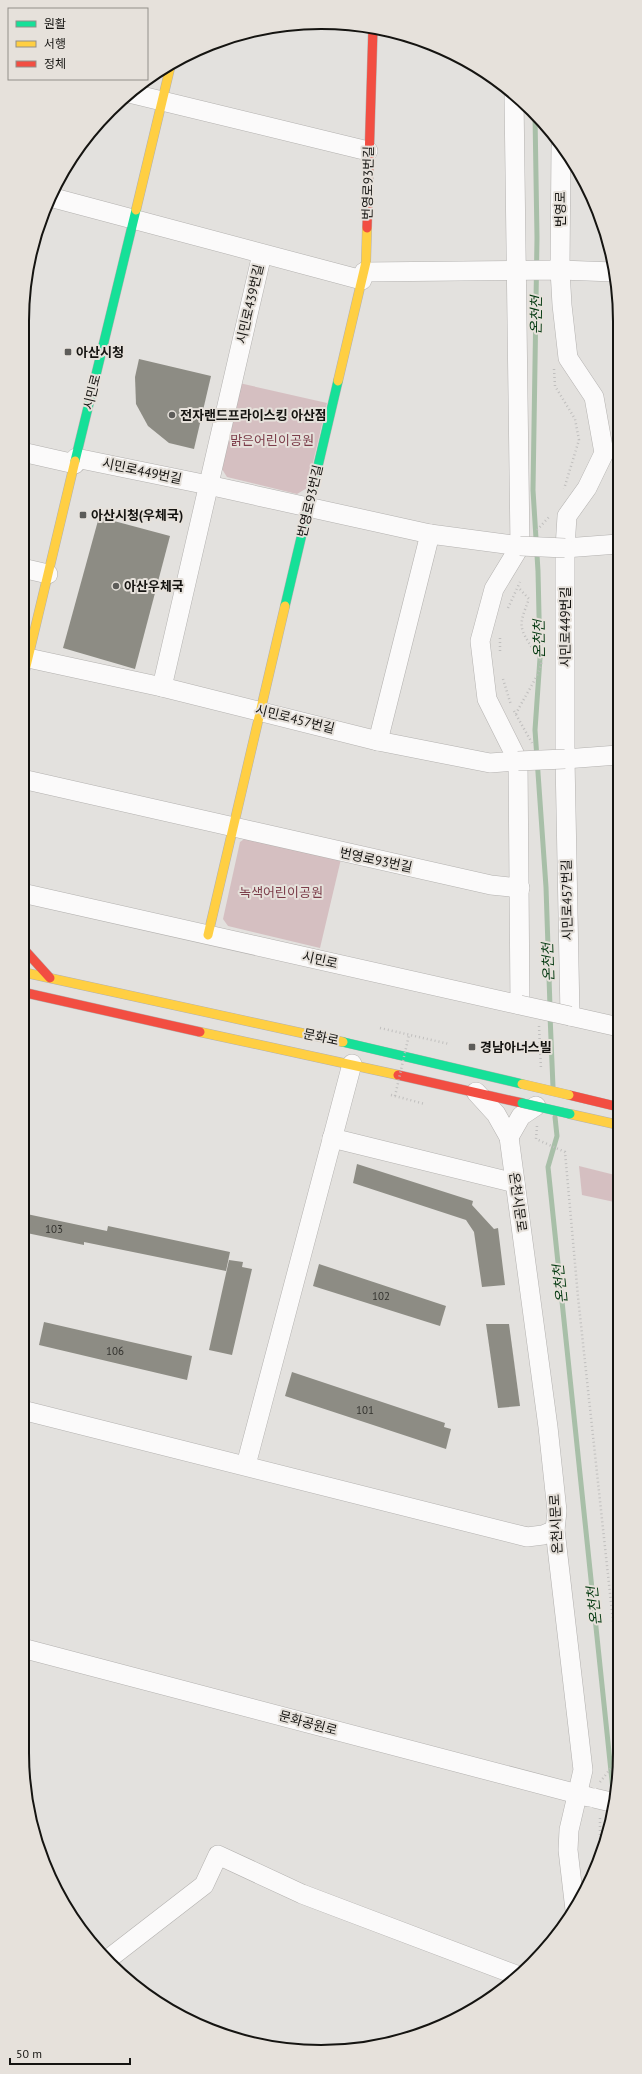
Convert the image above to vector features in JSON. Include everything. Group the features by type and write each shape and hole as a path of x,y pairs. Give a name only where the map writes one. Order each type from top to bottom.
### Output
{"main road":[{"name":"번영로93번길","path":"208,935 366,262 368,151 373,34"},
{"name":"시민로","path":"29,654 169,72"},
{"path":"29,955 50,978"},
{"name":"문화로","path":"29,974 398,1054 613,1106"},
{"name":"문화로","path":"29,995 476,1092 527,1108 570,1114 613,1124"}],"street":[{"path":"136,95 368,151"},
{"path":"514,101 520,546 494,589 480,641 487,699 518,761 520,1005"},
{"name":"번영로","path":"560,270 561,155"},
{"name":"시민로439번길","path":"56,199 262,254 208,485"},
{"path":"262,254 363,276 560,270 609,272"},
{"path":"560,270 568,358 594,397 604,453 587,488 567,516 565,548 613,544"},
{"name":"시민로449번길","path":"29,453 208,485 430,534 520,546 565,548 565,760"},
{"path":"162,687 208,485"},
{"path":"378,741 430,534"},
{"path":"29,570 48,574"},
{"name":"시민로457번길","path":"29,658 261,710 378,741 490,763 613,756"},
{"name":"시민로457번길","path":"565,760 570,1016"},
{"path":"29,781 233,828"},
{"name":"번영로93번길","path":"233,828 492,885 520,888"},
{"name":"시민로","path":"29,895 613,1026"},
{"path":"246,1465 352,1064"},
{"path":"476,1092 496,1114 509,1137 527,1108"},
{"name":"온천시문로","path":"509,1137 548,1427 557,1511 555,1530 583,1770 585,1796 569,1830 568,1850 574,1899"},
{"path":"332,1138 515,1183"},
{"path":"29,1412 527,1536 543,1535 555,1530"},
{"name":"문화공원로","path":"29,1650 609,1802"},
{"path":"112,1956 204,1885 218,1854 302,1894 513,1974"}],"path":[{"path":"553,363 555,386 575,419 579,440 562,494"},
{"path":"536,531 552,514"},
{"path":"516,714 526,692 535,682 541,666 541,661 524,638 522,631 524,612 529,599 518,587"},
{"path":"380,1028 449,1044"},
{"path":"409,1035 395,1096 425,1104"},
{"path":"536,1139 565,1152 578,1297 613,1621"},
{"path":"602,1779 612,1767"},
{"path":"600,1832 600,1840"}],"green space":[{"name":"맑은어린이공원","path":"239,383 327,403 307,488 297,494 227,477 220,466"},
{"name":"녹색어린이공원","path":"247,837 341,859 320,948 228,926 223,919 240,842"},
{"path":"579,1166 613,1174 613,1202 582,1195"}],"building":[{"name":"전자랜드프라이스킹 아산점","path":"139,359 211,376 194,449 169,443 148,426 136,404 135,377"},
{"path":"99,517 170,536 135,669 63,648"},
{"path":"357,1164 473,1201 472,1205 494,1229 498,1228 505,1285 482,1287 474,1232 466,1220 353,1183"},
{"path":"29,1214 107,1231 108,1226 230,1252 226,1271 84,1242 84,1245 29,1233"},
{"path":"229,1260 243,1262 242,1267 252,1269 232,1355 209,1350"},
{"path":"319,1264 446,1306 440,1326 313,1286"},
{"path":"44,1322 192,1356 187,1380 39,1345"},
{"path":"486,1324 509,1324 520,1406 498,1408"},
{"path":"292,1372 445,1423 444,1427 451,1429 446,1449 285,1396"}],"waterway":[{"name":"온천천","path":"535,123 537,238 533,490 538,571 540,658 535,730 546,887 550,1007"},
{"name":"온천천","path":"550,1015 553,1087"},
{"name":"온천천","path":"555,1117 557,1136 548,1167 612,1778"}],"traffic: fast":[{"path":"75,461 136,210"},
{"path":"285,606 338,381"},
{"path":"343,1042 522,1084"},
{"path":"522,1103 570,1114"}],"traffic: slow":[{"path":"136,210 169,72"},
{"path":"338,381 366,262 367,228"},
{"path":"29,654 75,461"},
{"path":"208,935 285,606"},
{"path":"29,974 343,1042"},
{"path":"200,1032 398,1075"},
{"path":"522,1084 569,1095"},
{"path":"570,1114 613,1124"}],"traffic: jam":[{"path":"367,228 373,34"},
{"path":"29,955 50,978"},
{"path":"29,994 200,1032"},
{"path":"398,1075 522,1103"},
{"path":"569,1095 613,1106"}],"place":[{"name":"아산시청","path":"68,352"},
{"name":"전자랜드프라이스킹 아산점","path":"172,415"},
{"name":"아산시청(우체국)","path":"83,515"},
{"name":"아산우체국","path":"116,586"},
{"name":"경남아너스빌","path":"472,1047"}]}
